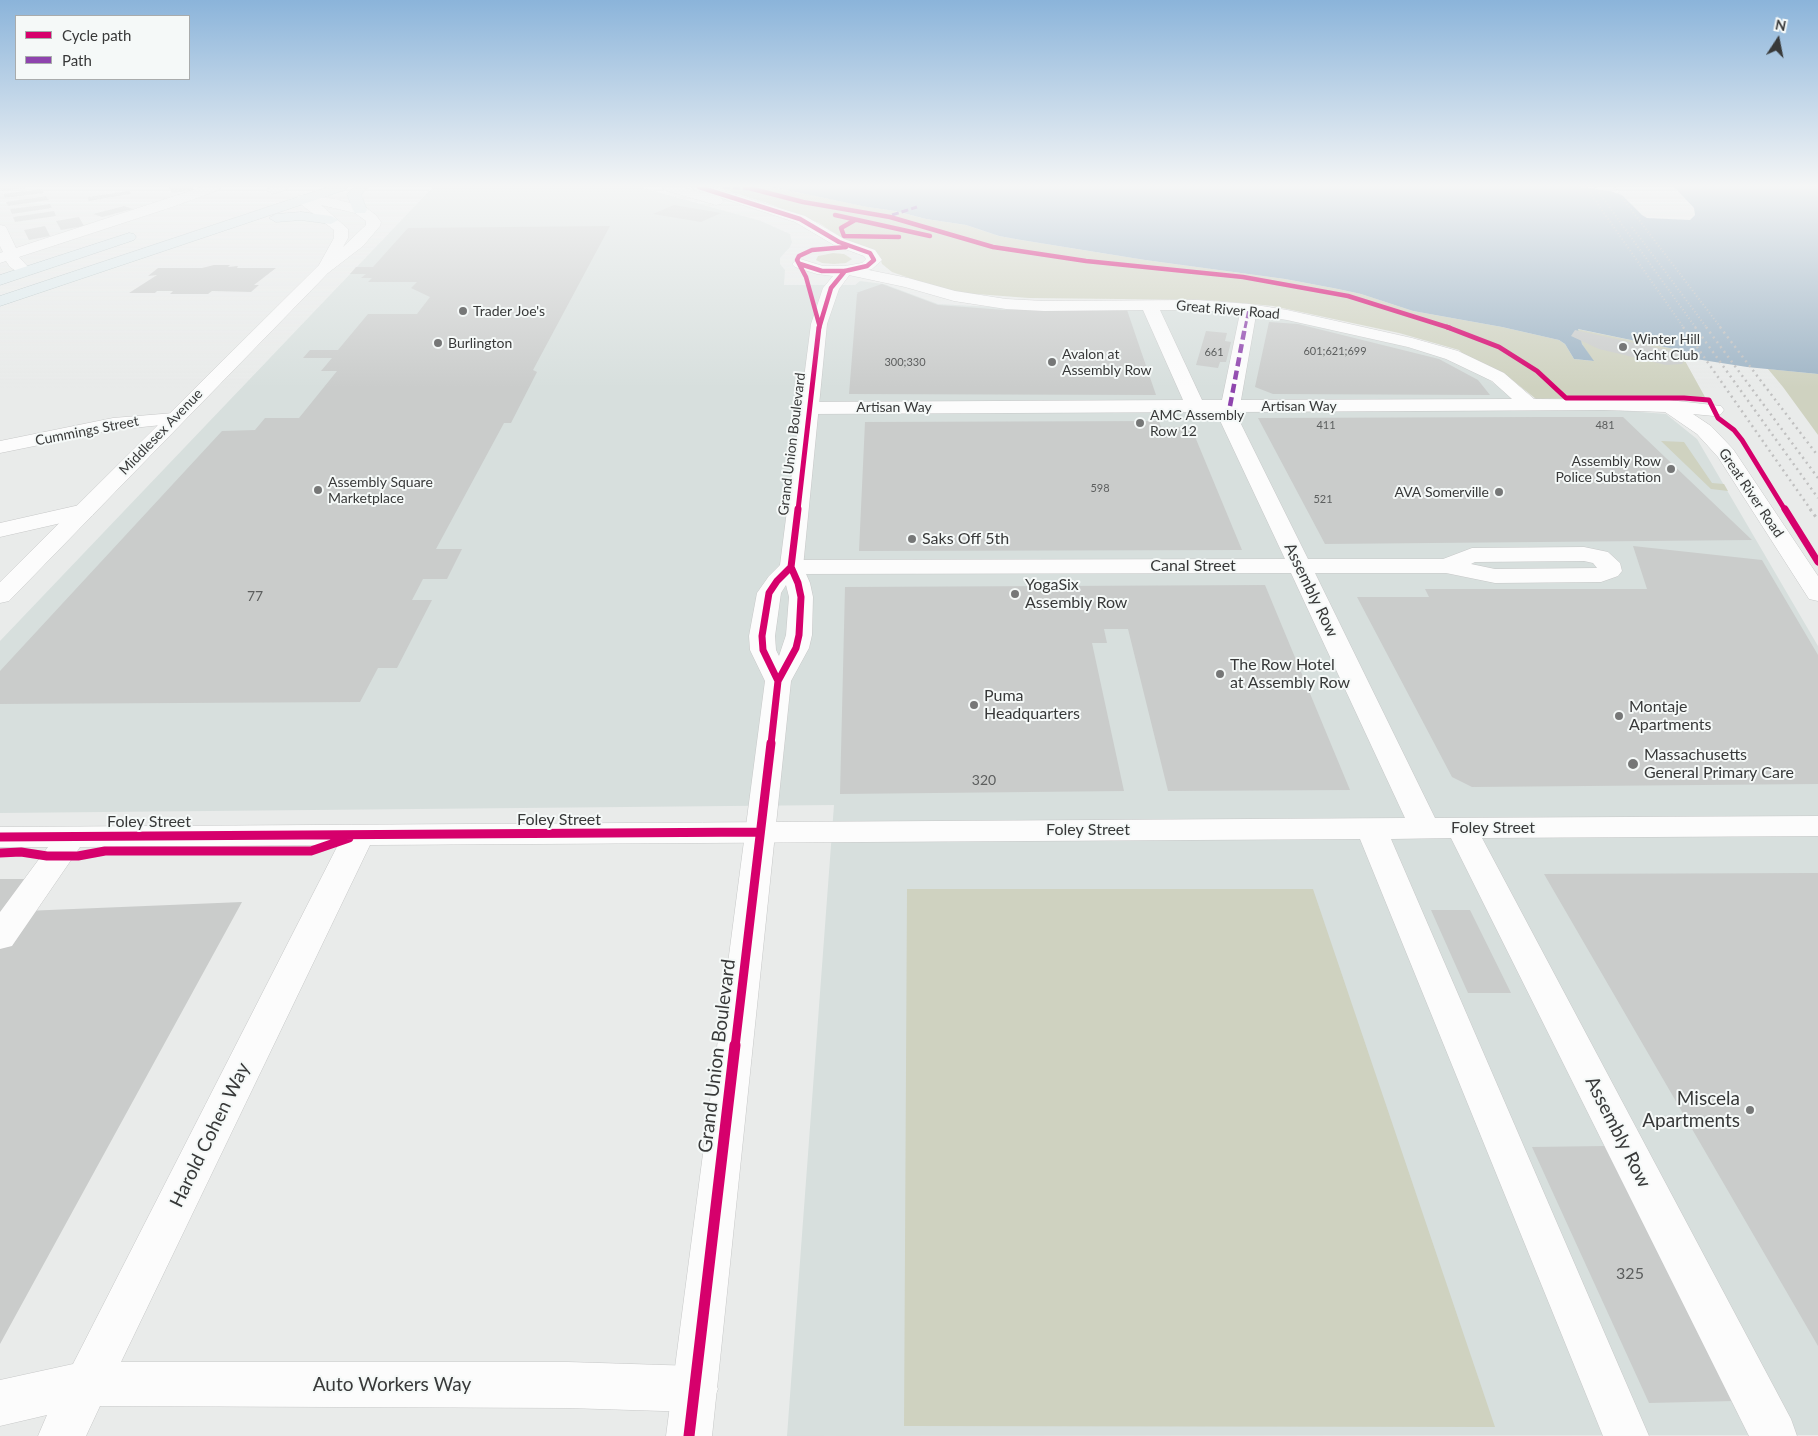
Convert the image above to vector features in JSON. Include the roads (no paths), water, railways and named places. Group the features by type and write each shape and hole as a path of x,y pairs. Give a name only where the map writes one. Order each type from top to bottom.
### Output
{"highway":[{"path":"0,281 79,254"},
{"path":"0,301 138,254"},
{"path":"0,310 28,300 102,266"}],"street":[{"name":"Middlesex Avenue","path":"323,270 331,254"},
{"name":"Middlesex Avenue","path":"0,596 323,270 344,254"},
{"name":"Grand Union Boulevard","path":"804,254 802,258 819,324"},
{"path":"813,254 802,258 805,267 822,271 847,271 867,266 874,260 871,254"},
{"path":"5,256 16,265 30,270"},
{"name":"Great River Road","path":"874,260 875,265 883,272 908,283"},
{"name":"Grand Union Boulevard","path":"689,1436 778,681 796,648 800,627 801,597 798,583 791,567 819,324 831,288 847,271"},
{"name":"Great River Road","path":"847,271 908,283 954,296 1006,304 1044,306 1197,306 1249,309 1321,322 1412,343 1452,355 1498,377 1530,405"},
{"path":"1149,305 1195,406"},
{"path":"1226,406 1249,309"},
{"name":"Artisan Way","path":"808,408 1530,405 1669,406 1714,410"},
{"name":"Assembly Row","path":"1226,406 1299,566 1774,1436"},
{"name":"Great River Road","path":"1669,406 1704,430 1726,453 1818,594"},
{"name":"Cummings Street","path":"0,448 113,424 174,419"},
{"path":"0,530 84,511"},
{"name":"Canal Street","path":"791,567 1446,566 1494,576 1601,575 1610,571 1608,563 1600,557 1584,554 1472,555 1446,566"},
{"path":"778,681 763,650 762,636 769,593 777,581 791,567"},
{"name":"Foley Street","path":"0,837 1818,826"},
{"path":"1372,830 1626,1436"},
{"name":"Harold Cohen Way","path":"61,1436 358,834"},
{"path":"0,937 72,836"},
{"name":"Auto Workers Way","path":"0,1403 88,1383 137,1385 606,1386 695,1389"}],"water":[{"path":"1108,254 1818,254 1818,374 1747,367 1683,357 1679,350 1578,329 1582,344 1594,361 1574,359 1565,344 1559,340 1502,327 1413,311 1361,294 1285,279"}],"railway":[{"path":"1633,254 1684,328"},
{"path":"1643,254 1696,328"},
{"path":"1652,254 1707,328"},
{"path":"1665,254 1721,328"},
{"path":"1683,327 1811,510"},
{"path":"1695,327 1818,498"},
{"path":"1706,327 1818,478"},
{"path":"1720,327 1818,456"},
{"path":"1810,509 1818,520"}],"place":[{"name":"Trader Joe's","path":"463,311"},
{"name":"Burlington","path":"438,343"},
{"name":"Winter Hill Yacht Club","path":"1623,347"},
{"name":"Avalon at Assembly Row","path":"1052,362"},
{"name":"AMC Assembly Row 12","path":"1140,423"},
{"name":"Assembly Row Police Substation","path":"1671,469"},
{"name":"Assembly Square Marketplace","path":"318,490"},
{"name":"AVA Somerville","path":"1499,492"},
{"name":"Saks Off 5th","path":"912,539"},
{"name":"YogaSix Assembly Row","path":"1015,594"},
{"name":"The Row Hotel at Assembly Row","path":"1220,674"},
{"name":"Puma Headquarters","path":"974,705"},
{"name":"Montaje Apartments","path":"1619,716"},
{"name":"Massachusetts General Primary Care","path":"1633,764"},
{"name":"Miscela Apartments","path":"1750,1110"}]}
